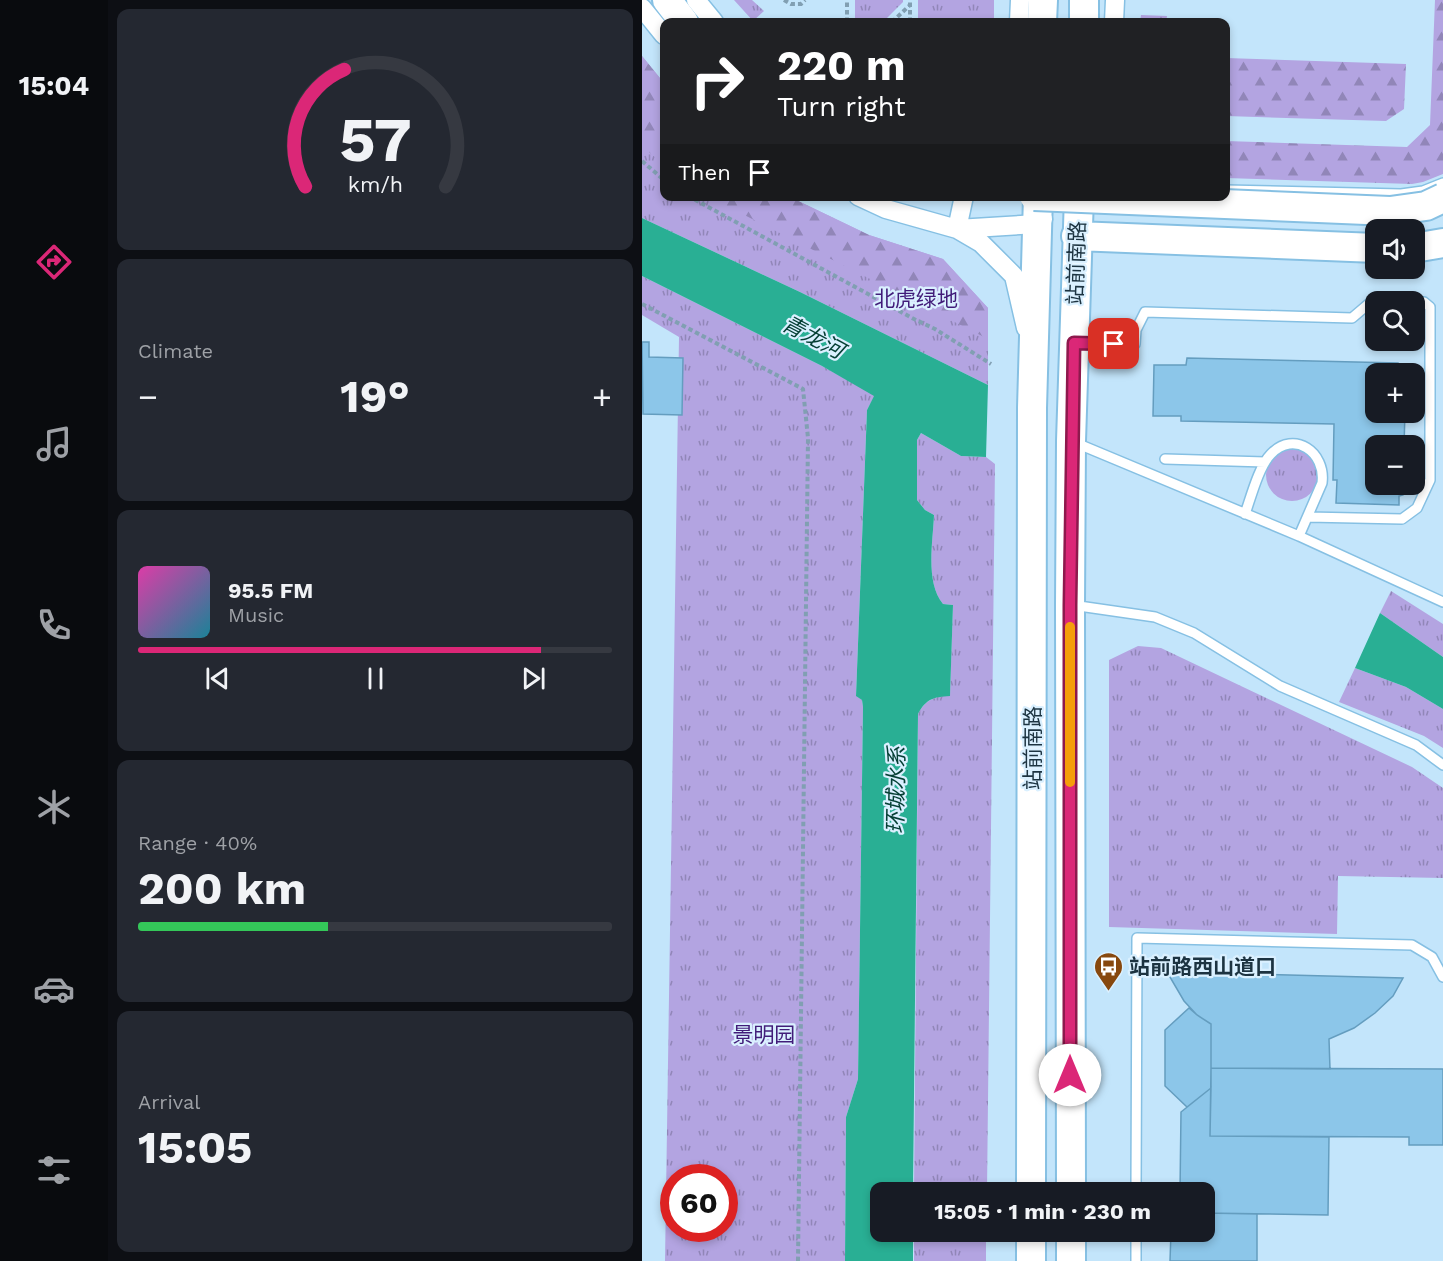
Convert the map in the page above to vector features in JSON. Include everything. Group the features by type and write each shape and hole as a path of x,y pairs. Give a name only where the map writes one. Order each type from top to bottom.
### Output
{"main road":[{"path":"668,0 681,18"},
{"path":"1042,18 1043,0"},
{"path":"1084,0 1084,18"},
{"path":"1036,206 1390,211 1426,206 1443,198"},
{"name":"站前南路","path":"1071,1182 1071,441 1079,201"},
{"name":"站前南路","path":"1031,1182 1032,408 1036,206"},
{"path":"1076,236 1365,247"},
{"path":"1425,246 1443,243"},
{"path":"1031,1242 1031,1261"},
{"path":"1071,1242 1071,1261"}],"street":[{"path":"696,0 711,18"},
{"path":"1020,0 1020,18"},
{"path":"1114,0 1114,18"},
{"path":"642,8 660,30"},
{"path":"869,201 886,209 957,229 981,243 1014,276 1025,323 1032,408"},
{"path":"957,229 963,201"},
{"path":"957,229 1052,201"}],"lane":[{"path":"1230,190 1401,194 1423,191 1443,183"},
{"path":"1308,517 1402,519 1417,508 1430,480 1430,307 1425,303"},
{"path":"1074,343 1135,344 1136,330 1145,312 1352,318 1365,307"},
{"path":"1071,441 1299,536 1443,602"},
{"path":"1245,514 1265,462 1271,453 1290,444 1300,445 1309,449 1316,456 1323,473 1322,483 1299,536"},
{"path":"1166,459 1265,462"},
{"path":"1070,605 1155,617 1185,629 1280,686 1416,745 1443,765"},
{"path":"1136,1182 1137,938 1412,945 1432,957 1443,977"},
{"path":"1136,1242 1136,1261"}],"path":[{"path":"784,0 796,5 806,0"},
{"path":"847,0 847,18"},
{"path":"896,18 910,2"},
{"path":"910,2 910,18"},
{"path":"642,161 660,177"},
{"path":"697,201 934,329 992,364"},
{"path":"642,304 803,389 808,438 798,1261"}],"green space":[{"path":"734,0 752,0 764,11 756,18 750,18"},
{"path":"855,0 903,0 887,18 855,18"},
{"path":"918,0 994,0 994,18 918,18"},
{"path":"1435,0 1443,0 1443,174 1412,184 1230,178 1230,141 1407,147 1430,125"},
{"path":"1141,15 1167,16 1167,18 1141,18"},
{"name":"北虎绿地","path":"642,56 660,78 660,201 798,201 869,235 943,259 988,308 988,385 800,292 642,218"},
{"path":"642,56 660,78 660,162 642,146"},
{"path":"1230,58 1406,64 1404,109 1386,121 1230,116"},
{"path":"717,201 798,201 869,235 943,259 988,308 988,339"},
{"name":"景明园","path":"642,276 875,395 867,410 856,695 862,700 863,707 858,1079 846,1117 845,1261 665,1261 665,1242 738,1242 738,1164 666,1164 679,337 642,315"},
{"path":"921,433 961,456 986,457 995,464 987,1182 914,1182 918,714 931,700 950,695 953,605 943,604 934,585 931,561 934,515 925,510 917,500 917,440"},
{"path":"1292,449 1302,451 1310,457 1316,465 1318,475 1316,485 1310,493 1302,499 1292,501 1282,499 1274,493 1268,485 1266,475 1268,465 1274,457 1282,451"},
{"path":"1391,591 1443,624 1443,657 1380,613"},
{"path":"1138,646 1161,648 1412,767 1443,788 1443,878 1338,876 1337,934 1109,927 1109,660"},
{"path":"1355,668 1406,687 1443,709 1443,748 1424,736 1339,702"},
{"path":"914,1242 986,1242 986,1261 914,1261"}],"water":[{"path":"642,218 800,292 988,385 986,457 961,456 921,433 917,440 917,500 925,510 934,515 931,561 934,585 943,604 953,605 950,696 931,700 918,714 913,1182 870,1182 870,1242 913,1242 913,1261 845,1261 846,1117 858,1079 863,707 862,700 856,696 867,410 874,396 822,366 642,276"},
{"path":"1380,613 1443,657 1443,709 1406,687 1355,668"}],"building":[{"path":"642,342 649,342 649,357 683,358 682,415 643,414"},
{"path":"1187,358 1398,363 1365,363 1365,423 1405,423 1404,435 1365,435 1365,495 1403,495 1399,496 1399,505 1336,503 1337,480 1333,480 1334,424 1181,421 1181,416 1153,416 1154,365 1186,365"},
{"path":"1167,972 1403,978 1393,996 1375,1013 1354,1028 1329,1039 1330,1069 1211,1068 1211,1024 1197,1015 1184,1001"},
{"path":"1189,1008 1211,1024 1211,1088 1187,1107 1165,1086 1165,1030"},
{"path":"1211,1068 1443,1069 1443,1145 1409,1145 1409,1137 1210,1136"},
{"path":"1211,1088 1210,1136 1329,1137 1328,1215 1215,1213 1215,1182 1180,1182 1181,1112"},
{"path":"1215,1213 1257,1214 1257,1261 1170,1261 1171,1242 1215,1242"}],"slow traffic":[{"path":"1070,627 1070,782"}],"place":[{"name":"站前路西山道口","path":"1108,992"}],"route":[{"path":"1070,1075 1070,605 1074,343 1114,344"}],"water label":[{"name":"青龙河","path":"813,337"},
{"name":"环城水系","path":"896,790"}]}
